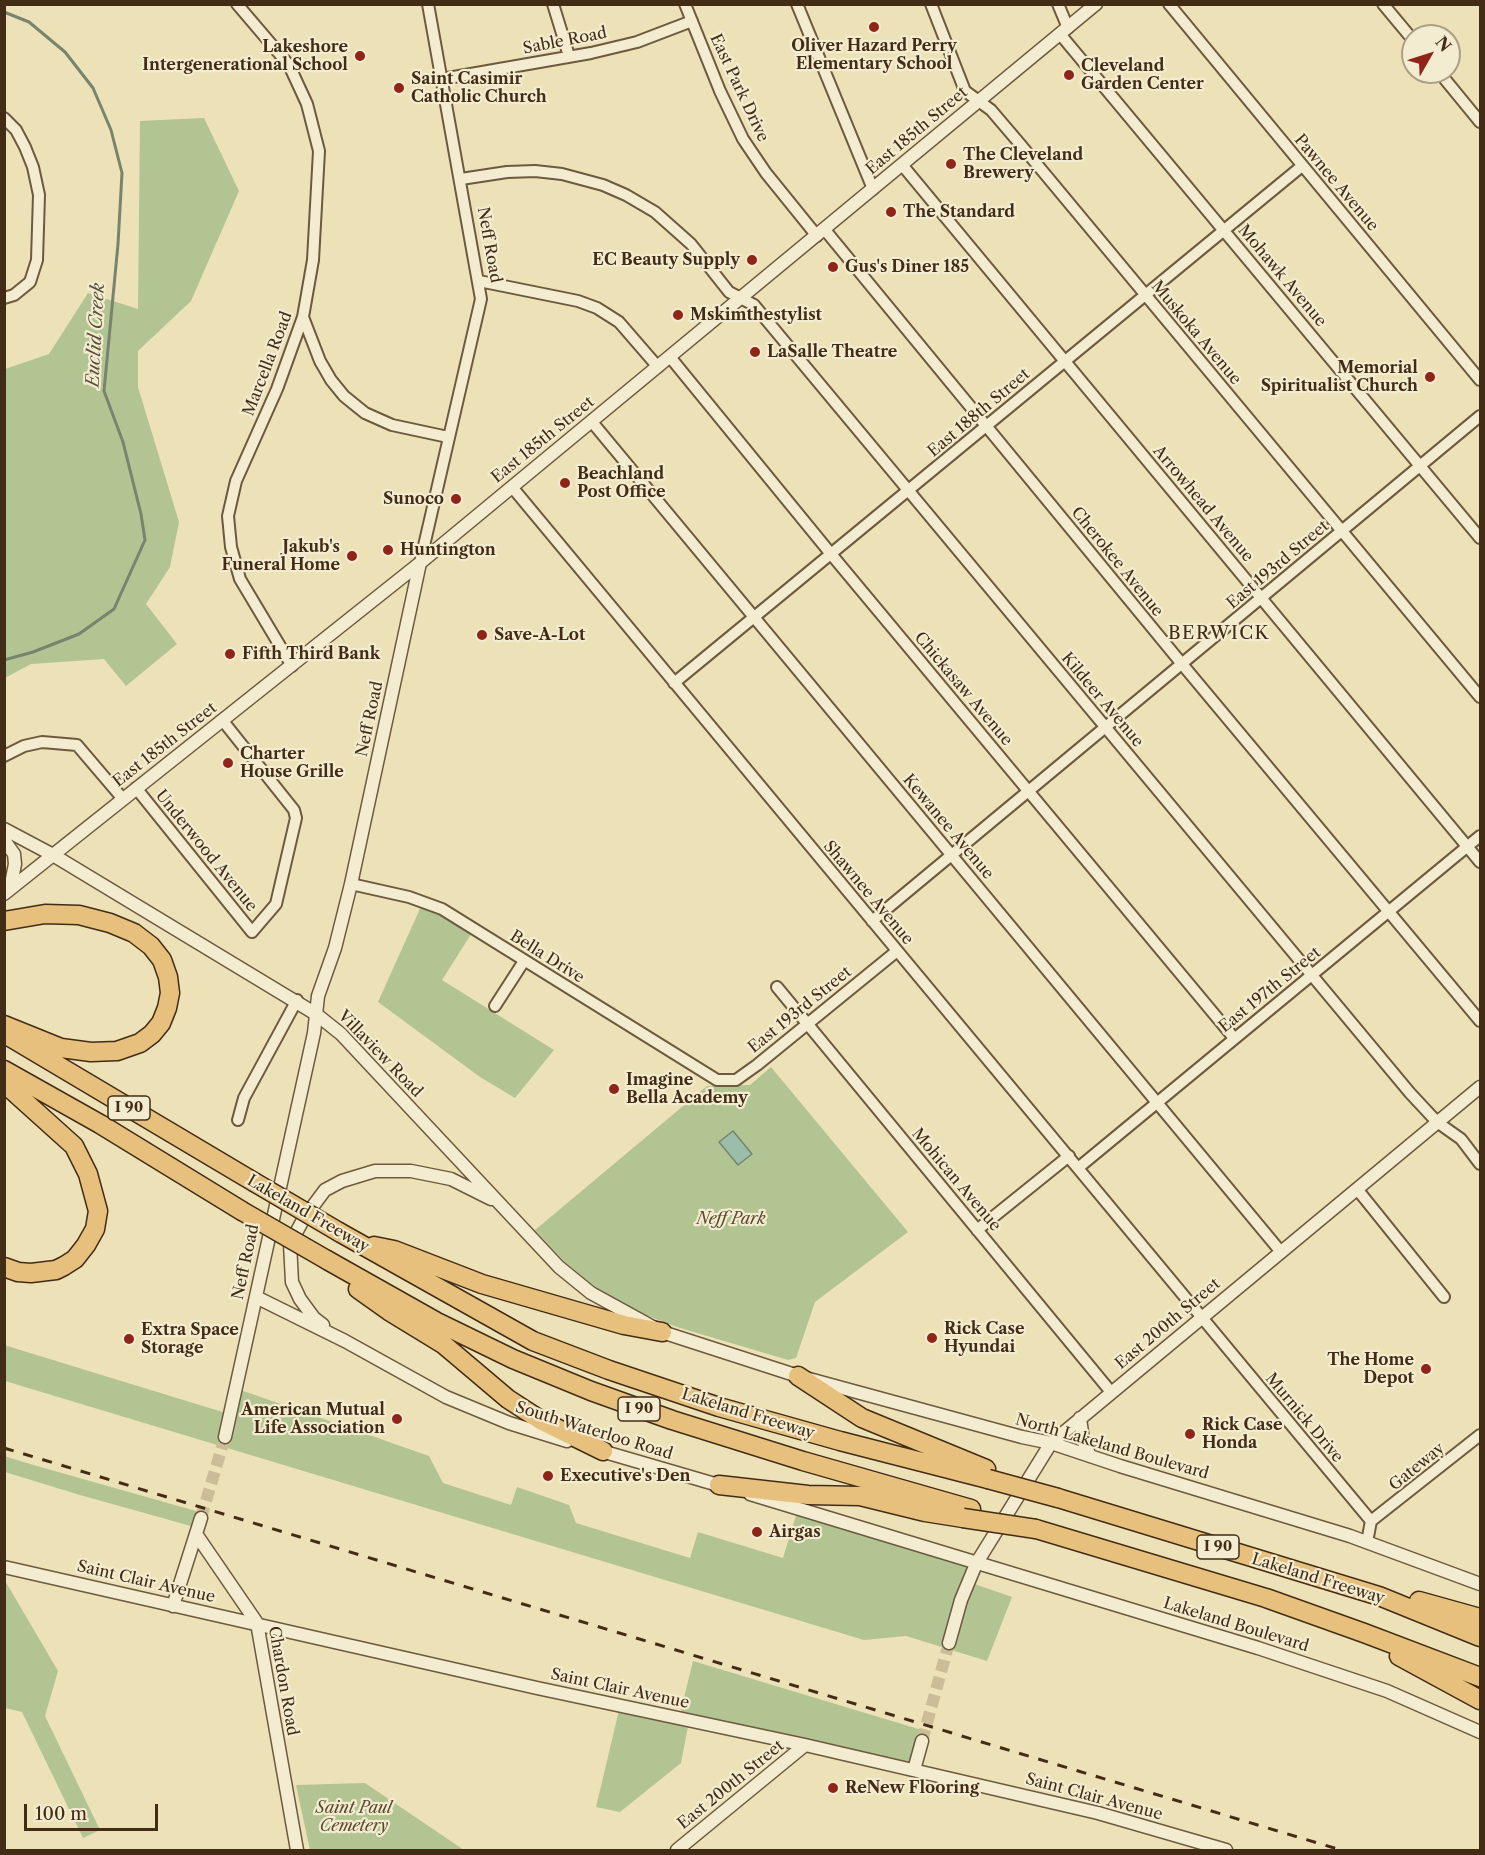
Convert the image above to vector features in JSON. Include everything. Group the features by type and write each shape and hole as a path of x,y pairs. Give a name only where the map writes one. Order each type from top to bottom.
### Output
{"highway":[{"path":"4,921 45,914 79,915 110,923 134,933 151,946 162,960 168,977 170,993 164,1016 152,1034 140,1043 117,1051 91,1052 61,1048 4,1024"},
{"name":"Lakeland Freeway","path":"4,1034 356,1242 533,1341 598,1366 719,1407 840,1441 991,1475 1058,1498 1379,1596 1480,1637"},
{"name":"Lakeland Freeway","path":"4,1070 100,1124 326,1262 437,1322 513,1359 591,1392 672,1420 967,1513 1036,1529 1266,1598 1364,1632 1480,1677"},
{"path":"4,1083 74,1146 88,1174 98,1211 94,1228 86,1245 75,1259 64,1266 50,1271 31,1273 18,1272 4,1267"},
{"path":"356,1242 394,1250 482,1284 624,1324 662,1332"},
{"path":"326,1262 389,1311 443,1344 508,1399 542,1421 603,1451"},
{"path":"798,1376 862,1418 991,1475"},
{"path":"719,1485 808,1495 860,1496 925,1512 967,1513"},
{"path":"1379,1596 1412,1599 1480,1618"},
{"path":"1266,1598 1386,1649 1480,1700"}],"street":[{"name":"Marcella Road","path":"237,4 289,65 308,104 319,151 313,260 303,317 277,389 236,481 228,516 231,547 240,579 292,666"},
{"name":"Neff Road","path":"225,1437 314,1033 318,996 351,884 420,563 481,299 428,4"},
{"path":"553,4 569,56"},
{"name":"East Park Drive","path":"685,4 720,91 743,140 766,173 821,233"},
{"path":"796,4 873,189"},
{"name":"Muskoka Avenue","path":"931,4 964,91 991,110 1020,144 1480,697"},
{"name":"Mohawk Avenue","path":"1058,4 1064,31 1224,230 1480,538"},
{"name":"East 185th Street","path":"7,892 420,563 903,166 1096,4"},
{"name":"Pawnee Avenue","path":"1169,4 1480,380"},
{"path":"1383,4 1401,26"},
{"name":"Sable Road","path":"442,79 637,42 692,21"},
{"path":"1449,84 1480,122"},
{"path":"4,118 16,130 25,147 33,167 39,195 37,260 30,282 14,295 4,298"},
{"name":"East 188th Street","path":"674,683 1302,165"},
{"name":"Arrowhead Avenue","path":"903,166 1480,862"},
{"name":"Kildeer Avenue","path":"461,180 507,172 535,171 561,174 603,185 626,195 654,212 691,244 729,292 754,305 1312,976 1437,1122"},
{"name":"Cherokee Avenue","path":"821,233 987,427 1480,1022"},
{"path":"479,281 578,301 597,308 619,321 658,367"},
{"path":"303,317 320,361 331,380 351,402 366,413 392,425 448,438"},
{"name":"Chickasaw Avenue","path":"670,357 1234,1038"},
{"name":"East 193rd Street","path":"872,921 1480,416"},
{"name":"Kewanee Avenue","path":"592,422 1281,1252"},
{"name":"Shawnee Avenue","path":"512,487 1201,1317"},
{"name":"Underwood Avenue","path":"136,788 252,932 276,904 296,818 294,810 223,721"},
{"path":"4,756 24,746 42,741 77,745 123,799"},
{"name":"Villaview Road","path":"4,829 53,855 236,967 297,1000 316,1014 341,1034 559,1267 591,1293 662,1332"},
{"name":"East 197th Street","path":"1078,1168 1480,836"},
{"path":"4,840 14,854 15,864 7,892"},
{"name":"Bella Drive","path":"351,884 409,897 442,909 717,1080"},
{"name":"East 193rd Street","path":"717,1080 736,1080 757,1065 897,951"},
{"path":"495,1006 524,961"},
{"name":"Mohican Avenue","path":"777,987 1111,1392"},
{"path":"237,1120 244,1098 297,1000"},
{"name":"East 200th Street","path":"949,1643 961,1600 976,1564 1051,1443 1480,1087"},
{"path":"1437,1122 1461,1139 1480,1164"},
{"path":"977,1230 1068,1156"},
{"path":"345,1341 314,1318 300,1299 292,1282 290,1268 290,1244 304,1218 325,1190 342,1181 375,1172 411,1171 451,1179 500,1203"},
{"path":"1357,1189 1444,1297"},
{"name":"South Waterloo Road","path":"256,1297 345,1341 446,1397 508,1423 976,1564"},
{"name":"Murnick Drive","path":"1201,1317 1371,1521"},
{"name":"North Lakeland Boulevard","path":"662,1332 798,1376 1051,1443 1367,1542 1480,1584"},
{"path":"1080,1418 1083,1440 1090,1456"},
{"name":"Gateway","path":"1371,1521 1480,1435"},
{"path":"173,1606 201,1518"},
{"path":"1367,1542 1371,1521"},
{"name":"Chardon Road","path":"196,1534 257,1623 297,1851"},
{"name":"Lakeland Boulevard","path":"976,1564 1258,1648 1387,1691 1480,1732"},
{"name":"Saint Clair Avenue","path":"4,1567 537,1688 914,1770 1098,1813 1226,1851"},
{"path":"914,1770 922,1741"},
{"name":"East 200th Street","path":"677,1851 805,1745"}],"green space":[{"path":"204,118 239,191 191,301 138,351 138,387 179,522 170,567 146,604 177,644 126,686 104,659 31,664 5,678 5,369 49,354 88,293 138,309 140,121"},
{"path":"423,902 475,928 442,980 554,1050 515,1098 480,1077 378,1002"},
{"name":"Neff Park","path":"771,1067 908,1232 815,1302 796,1358 788,1360 677,1327 638,1312 598,1289 566,1263 535,1230 707,1086 750,1085"},
{"path":"4,1345 229,1414 235,1388 429,1456 443,1483 511,1505 517,1487 569,1505 576,1523 690,1558 698,1532 783,1558 798,1509 976,1564 969,1582 1012,1597 987,1661 906,1636 864,1640 5,1381"},
{"path":"4,1456 203,1513 198,1528 80,1495 5,1472"},
{"path":"4,1579 58,1671 45,1716 100,1830 83,1838 22,1712 5,1708"},
{"path":"693,1661 925,1731 914,1770 689,1721 681,1763 620,1812 596,1807 620,1706 679,1718"},
{"name":"Saint Paul Cemetery","path":"365,1783 463,1850 310,1850 296,1785"}],"shaded area":[{"path":"733,1131 752,1154 738,1165 719,1142"}],"waterway":[{"name":"Euclid Creek","path":"4,12 29,22 65,52 93,88 111,130 122,173 118,244 104,391 123,442 145,540 114,609 79,634 33,652 4,660"}],"tunnel":[{"path":"201,1518 225,1437"},
{"path":"922,1741 949,1643"}],"railway":[{"path":"4,1448 1341,1850"}],"place":[{"name":"Oliver Hazard Perry Elementary School","path":"874,27"},
{"name":"Lakeshore Intergenerational School","path":"360,56"},
{"name":"Cleveland Garden Center","path":"1069,75"},
{"name":"Saint Casimir Catholic Church","path":"399,88"},
{"name":"The Cleveland Brewery","path":"951,164"},
{"name":"The Standard","path":"891,212"},
{"name":"EC Beauty Supply","path":"752,260"},
{"name":"Gus's Diner 185","path":"833,267"},
{"name":"Mskimthestylist","path":"678,315"},
{"name":"LaSalle Theatre","path":"755,352"},
{"name":"Memorial Spiritualist Church","path":"1430,377"},
{"name":"Beachland Post Office","path":"565,483"},
{"name":"Sunoco","path":"456,499"},
{"name":"Huntington","path":"388,550"},
{"name":"Jakub's Funeral Home","path":"352,556"},
{"name":"Save-A-Lot","path":"482,635"},
{"name":"Fifth Third Bank","path":"230,654"},
{"name":"Charter House Grille","path":"228,763"},
{"name":"Imagine Bella Academy","path":"614,1089"},
{"name":"Rick Case Hyundai","path":"932,1338"},
{"name":"Extra Space Storage","path":"129,1339"},
{"name":"The Home Depot","path":"1426,1369"},
{"name":"American Mutual Life Association","path":"397,1419"},
{"name":"Rick Case Honda","path":"1190,1434"},
{"name":"Executive's Den","path":"548,1476"},
{"name":"Airgas","path":"757,1532"},
{"name":"ReNew Flooring","path":"833,1788"}],"district":[{"name":"BERWICK","path":"1219,634"}]}
